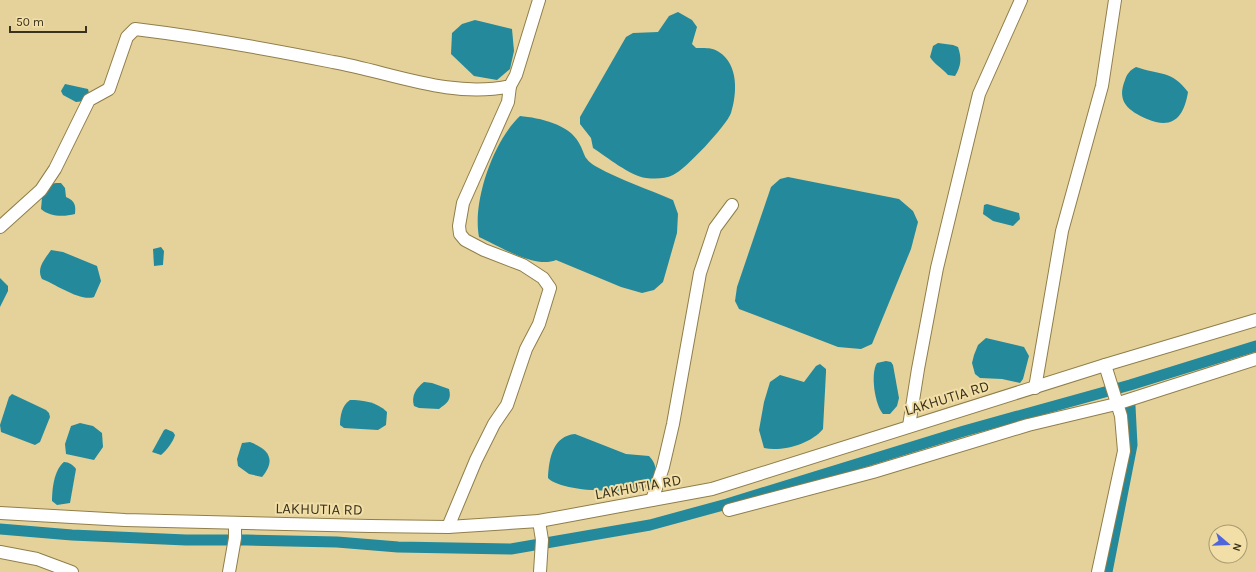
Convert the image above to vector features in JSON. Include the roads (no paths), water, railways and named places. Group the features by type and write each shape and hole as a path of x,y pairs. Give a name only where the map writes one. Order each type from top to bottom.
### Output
{"street":[{"path":"448,527 476,460 494,424 507,405 526,349 539,324 550,288 543,278 523,265 478,247 465,240 460,234 459,226 463,202 508,102 510,86 516,75 523,55 539,0"},
{"path":"910,426 918,369 937,268 979,94 1021,0"},
{"path":"1034,388 1062,231 1102,86 1115,0"},
{"path":"0,227 41,190 55,169 89,100 109,89 127,37 135,29 169,33 334,62 457,88 493,89 510,86"},
{"path":"652,500 663,466 673,424 700,274 716,228 732,206"},
{"name":"LAKHUTIA RD","path":"0,513 235,524 448,527 539,521 712,489 1105,365 1256,320"},
{"path":"729,510 873,472 1028,425 1116,404 1256,359"},
{"path":"1098,572 1124,451 1121,416 1105,365"},
{"path":"539,521 542,540 540,572"},
{"path":"229,572 233,553 235,524"},
{"path":"0,552 37,560 72,572"}],"water":[{"path":"678,12 692,20 697,27 692,44 696,48 717,50 730,64 735,80 733,105 728,119 722,127 687,165 673,175 667,177 656,179 640,177 626,170 593,148 591,138 580,124 580,117 626,37 633,33 658,32 669,16"},
{"path":"475,20 512,29 514,51 510,69 497,80 474,76 451,54 452,33 462,24"},
{"path":"938,43 958,47 960,62 959,69 955,76 948,75 930,57 933,46"},
{"path":"1136,67 1165,74 1176,80 1188,92 1184,108 1176,119 1164,123 1156,122 1135,113 1126,105 1123,100 1123,88 1128,74"},
{"path":"65,84 88,89 89,93 85,101 76,102 63,95 61,91"},
{"path":"520,116 545,120 561,127 574,136 585,156 592,164 615,176 673,200 678,214 677,233 663,282 654,290 642,293 621,287 556,260 547,262 528,259 507,251 479,237 479,206 487,172 502,140 510,127"},
{"path":"788,177 899,199 913,211 918,222 911,249 872,344 861,349 838,347 739,309 735,301 737,287 771,187 780,179"},
{"path":"61,183 65,188 66,197 74,204 75,214 57,216 49,214 41,209 42,198 51,184"},
{"path":"987,204 1019,213 1020,219 1013,226 993,221 983,214 984,205"},
{"path":"161,247 164,251 163,265 154,266 153,249"},
{"path":"51,250 63,252 97,266 101,281 94,297 89,298 75,295 42,279 40,275 41,267"},
{"path":"0,278 8,286 8,291 0,307"},
{"path":"986,338 1024,347 1029,356 1023,379 1020,383 1002,379 980,378 975,374 972,363 974,355 978,345"},
{"path":"886,361 891,362 893,365 899,398 897,406 890,414 883,414 880,410 874,389 874,374 877,363"},
{"path":"820,364 826,369 823,429 811,439 796,446 779,449 764,448 759,430 764,402 770,382 780,375 804,382 816,366"},
{"path":"424,382 449,389 450,396 448,401 439,409 419,408 414,406 413,399 415,392"},
{"path":"12,394 46,410 49,413 50,417 40,442 35,445 1,432 0,425 9,397"},
{"path":"350,400 370,402 379,406 387,412 386,425 378,430 344,428 340,425 341,414 343,408"},
{"path":"80,423 93,426 102,433 103,447 94,460 66,454 65,444 71,426"},
{"path":"166,429 173,432 175,435 168,448 161,455 152,452 164,430"},
{"path":"575,434 626,454 649,456 656,471 650,487 613,491 581,489 567,487 548,478 551,456 557,444 562,439"},
{"path":"250,442 266,451 270,460 267,471 262,477 249,474 238,466 237,459 242,443"},
{"path":"64,462 71,464 76,469 70,503 57,505 52,501 53,485 58,470"}],"waterway":[{"path":"0,529 72,535 186,540 337,542 398,547 511,549 650,525 727,504 964,431 1130,385 1256,346"},
{"path":"1107,572 1132,445 1130,406"}]}
